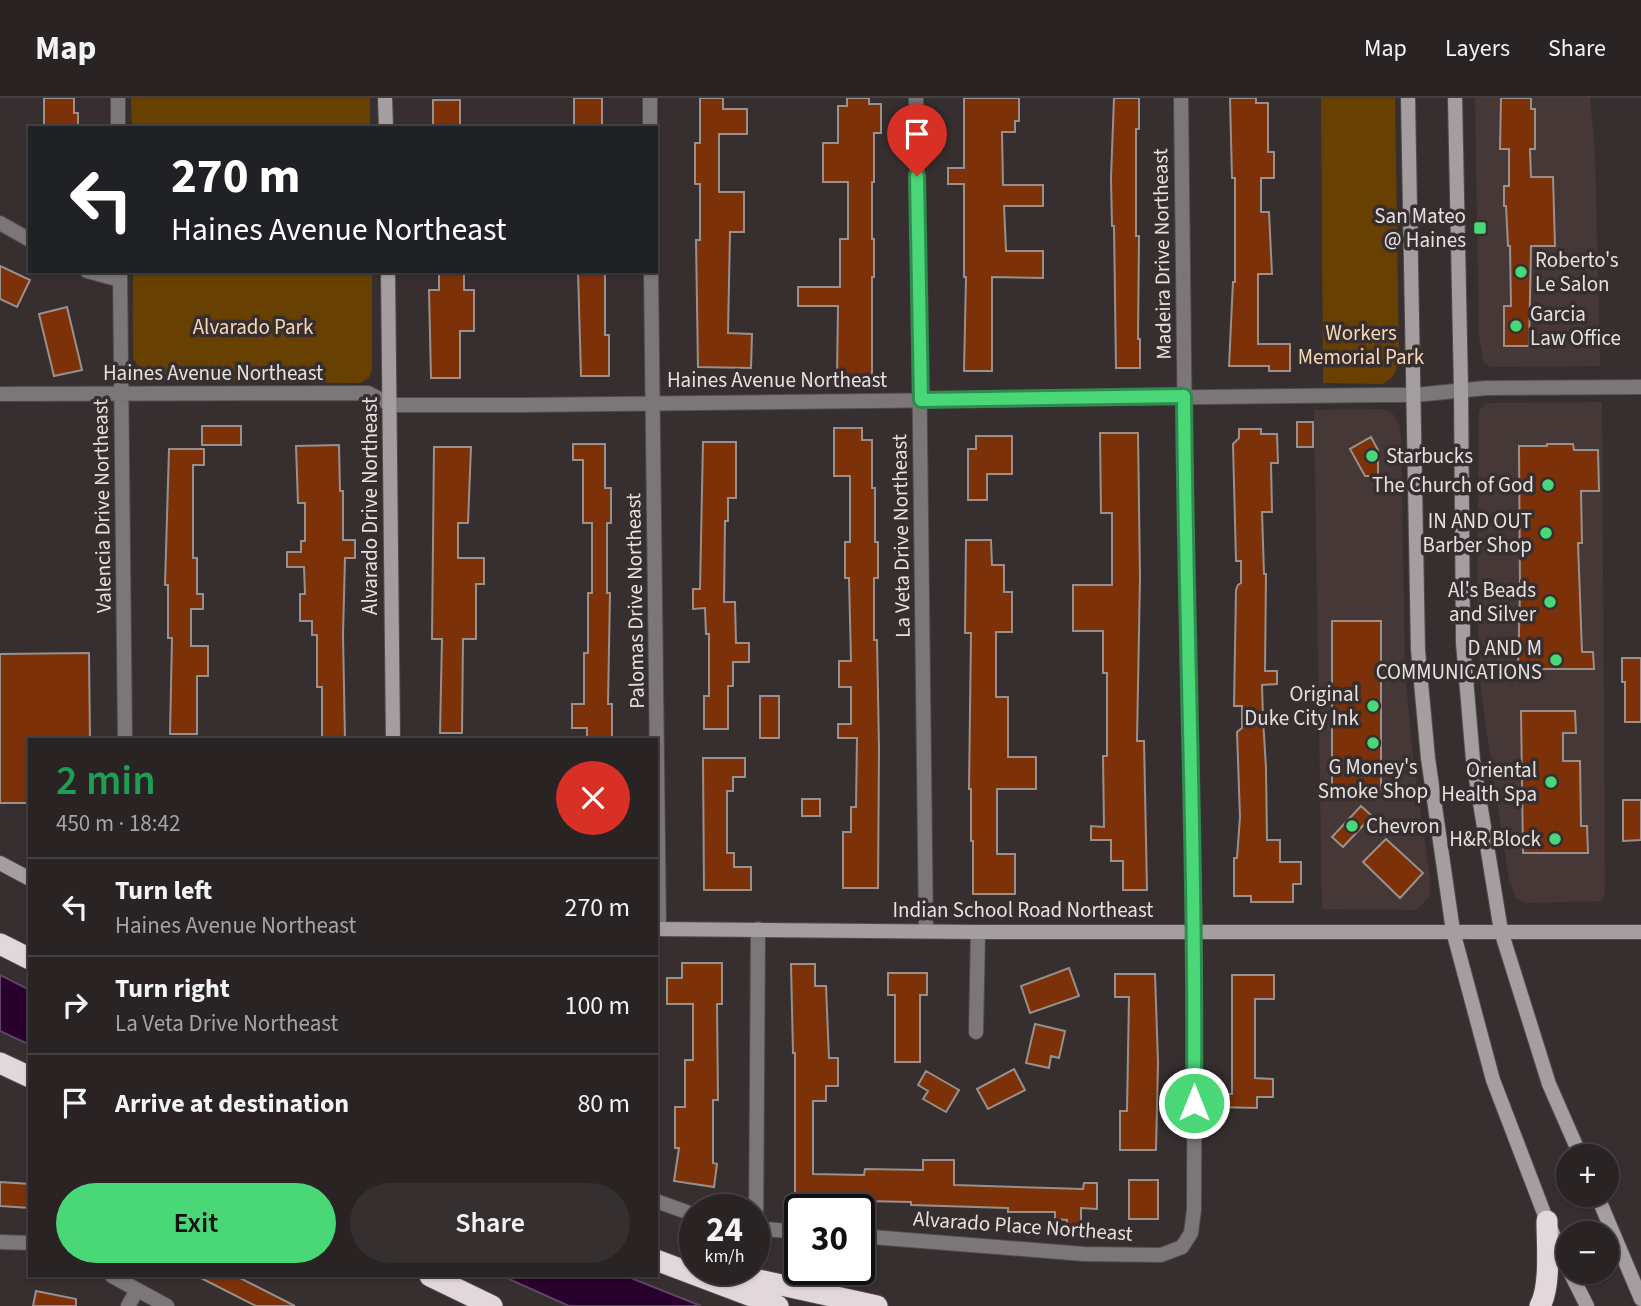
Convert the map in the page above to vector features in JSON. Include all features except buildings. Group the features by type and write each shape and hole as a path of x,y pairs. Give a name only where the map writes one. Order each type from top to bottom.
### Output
{"highway":[{"path":"0,944 28,957"},
{"path":"0,1063 28,1076"},
{"path":"1540,1306 1546,1269 1547,1221"},
{"path":"658,1259 679,1263"},
{"path":"658,1260 778,1306"},
{"path":"432,1277 492,1306"},
{"path":"770,1283 877,1306"}],"main road":[{"path":"385,98 386,126"},
{"path":"1408,98 1418,650 1428,758 1453,931 1493,1080 1556,1241"},
{"path":"1455,98 1463,643 1473,760 1501,931 1549,1084 1575,1144"},
{"name":"Alvarado Drive Northeast","path":"388,273 393,738"},
{"path":"0,863 28,878"},
{"name":"Indian School Road Northeast","path":"658,929 1641,932"},
{"path":"1602,1207 1641,1299"},
{"path":"1576,1284 1587,1306"}],"street":[{"path":"118,98 118,126"},
{"path":"650,98 650,126"},
{"name":"La Veta Drive Northeast","path":"916,98 926,931"},
{"name":"Madeira Drive Northeast","path":"1181,98 1189,727 1195,932 1194,1210 1191,1233 1182,1247"},
{"path":"0,223 28,239"},
{"name":"Palomas Drive Northeast","path":"651,273 656,738"},
{"name":"Valencia Drive Northeast","path":"120,275 125,738"},
{"name":"Haines Avenue Northeast","path":"0,394 122,396 368,393 391,405 1415,395 1461,389 1641,387"},
{"path":"755,1194 758,929"},
{"path":"976,1032 978,932"},
{"path":"658,1202 679,1209"},
{"name":"Alvarado Place Northeast","path":"875,1237 1114,1255 1161,1255 1182,1247"},
{"path":"0,1242 28,1243"},
{"path":"114,1277 167,1306"},
{"path":"128,1306 137,1290"}],"shaded area":[{"path":"1475,98 1590,98 1595,153 1600,366 1491,367 1484,363 1479,337"},
{"path":"1602,402 1605,893 1601,901 1525,903 1516,898 1509,880 1481,693 1477,610 1479,411 1485,404 1492,403"},
{"path":"1383,409 1392,413 1399,424 1401,438 1405,671 1413,759 1430,879 1429,897 1416,910 1322,909 1314,410"},
{"path":"0,975 28,989 28,1044 0,1031"},
{"path":"504,1277 628,1277 701,1306 569,1306"}],"green space":[{"path":"131,98 370,98 370,126 132,126"},
{"name":"Workers Memorial Park","path":"1321,98 1395,98 1399,360 1394,375 1382,384 1323,383"},
{"name":"Alvarado Park","path":"133,273 372,273 372,369 369,378 360,383 156,381 142,373 133,358"}],"place":[{"name":"San Mateo @ Haines","path":"1480,228"},
{"name":"Roberto's Le Salon","path":"1521,272"},
{"name":"Garcia Law Office","path":"1516,326"},
{"name":"Starbucks","path":"1372,456"},
{"name":"The Church of God","path":"1548,485"},
{"name":"IN AND OUT Barber Shop","path":"1546,533"},
{"name":"Al's Beads and Silver","path":"1550,602"},
{"name":"D AND M COMMUNICATIONS","path":"1556,660"},
{"name":"Original Duke City Ink","path":"1373,706"},
{"name":"G Money's Smoke Shop","path":"1373,743"},
{"name":"Oriental Health Spa","path":"1551,782"},
{"name":"Chevron","path":"1352,826"},
{"name":"H&R Block","path":"1555,839"}],"route":[{"path":"917,176 921,400 1184,396 1188,699 1195,932 1194,1103"}]}
